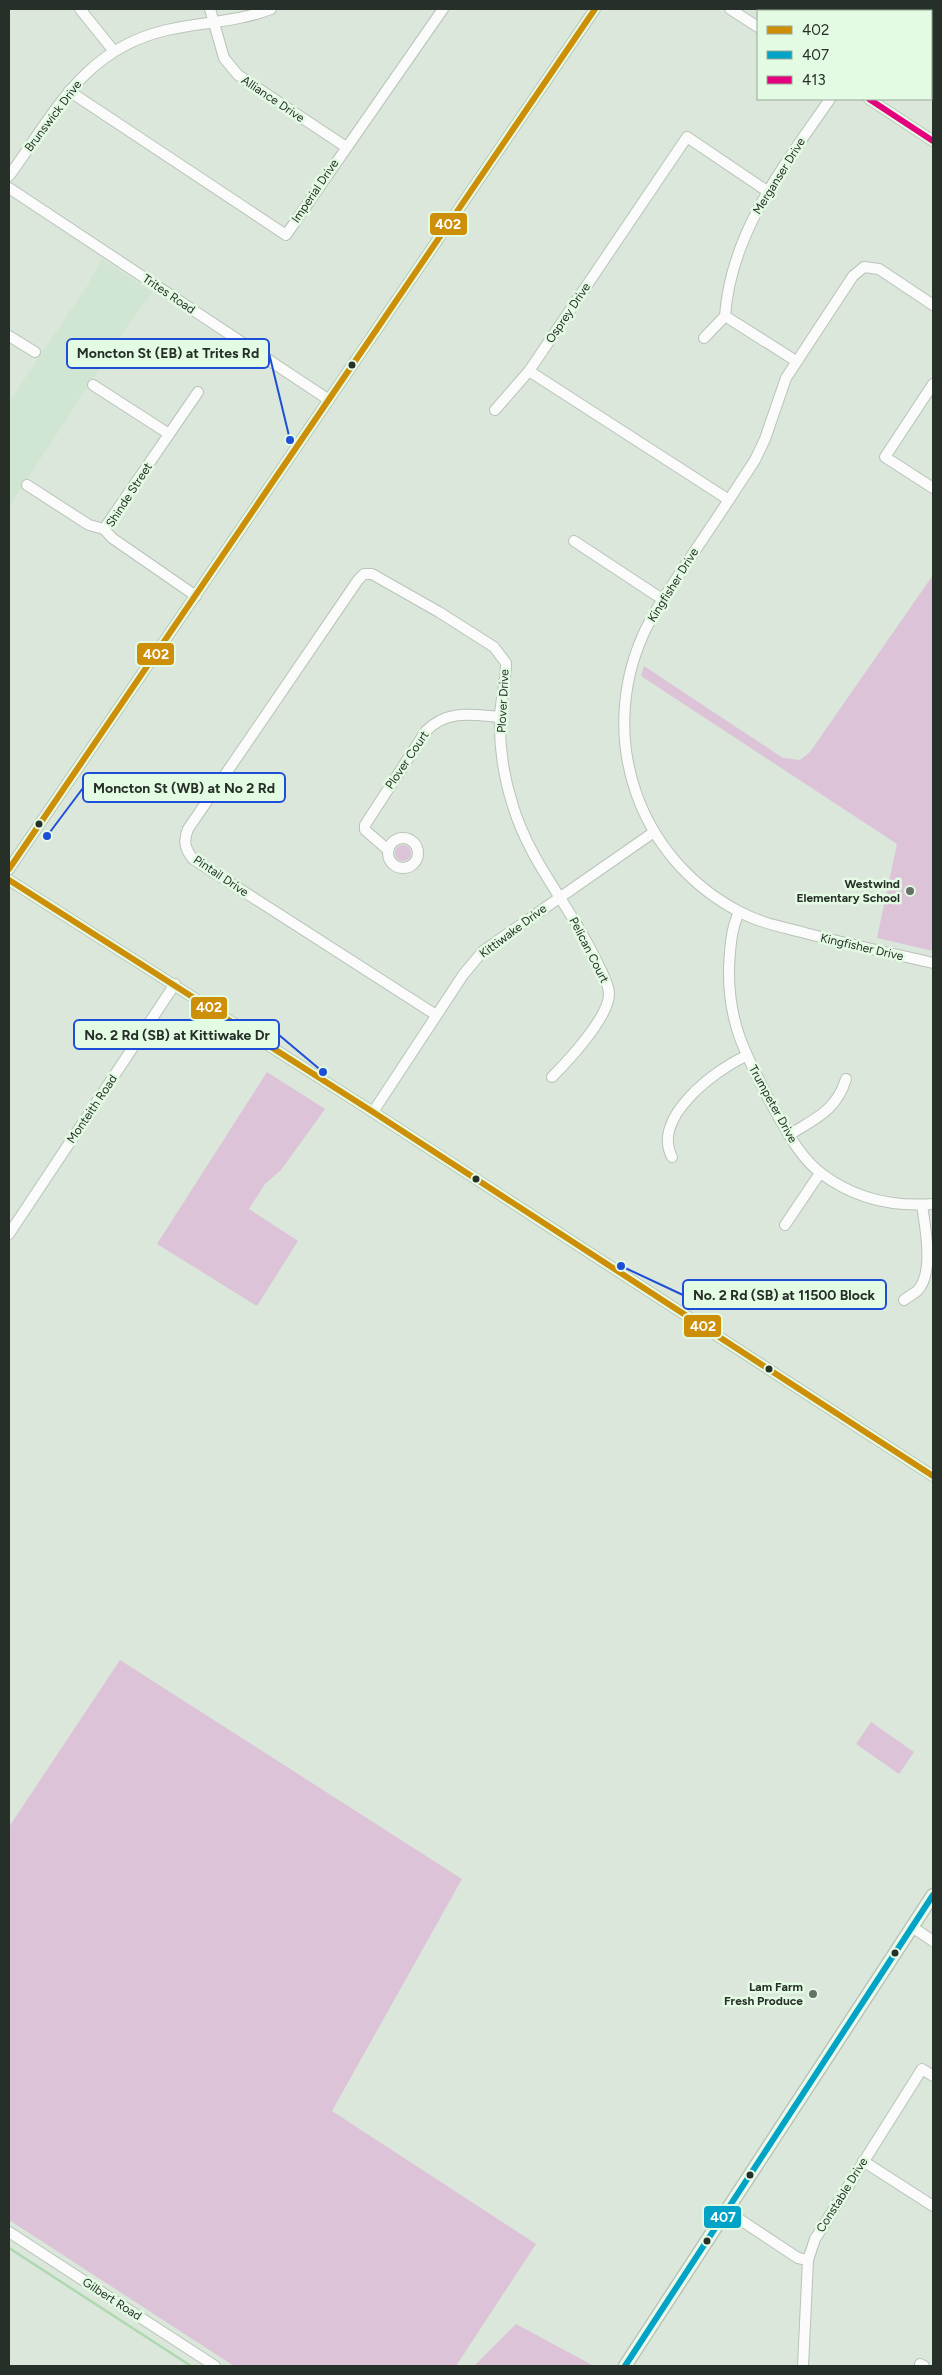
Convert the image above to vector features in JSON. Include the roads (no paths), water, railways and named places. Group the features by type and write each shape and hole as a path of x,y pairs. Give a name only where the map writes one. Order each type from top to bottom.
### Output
{"main road":[{"path":"625,2366 933,1895"}],"street":[{"path":"80,9 113,50"},
{"name":"Alliance Drive","path":"210,9 224,58 238,76 346,147"},
{"name":"Brunswick Drive","path":"9,176 69,91 113,50 165,30 252,16 271,9"},
{"name":"Imperial Drive","path":"69,91 286,235 443,9"},
{"path":"9,869 595,9"},
{"path":"730,9 757,26"},
{"name":"Merganser Drive","path":"725,316 726,297 748,225 767,190 829,100"},
{"path":"871,100 933,140"},
{"name":"Osprey Drive","path":"529,371 688,138 767,190"},
{"name":"Trites Road","path":"9,188 329,400"},
{"name":"Kingfisher Drive","path":"933,305 879,269 864,267 853,276 786,378 760,449 662,599 643,634 632,663 625,696 624,719 624,751 636,795 654,832 673,859 694,880 739,912 774,925 933,963"},
{"path":"704,338 725,316 796,361"},
{"path":"9,336 35,352"},
{"path":"495,410 529,371 728,500"},
{"path":"933,384 885,457 933,488"},
{"path":"93,385 169,434"},
{"name":"Shinde Street","path":"196,596 112,538 104,529 198,392"},
{"path":"27,485 88,525 104,529"},
{"path":"574,541 662,599"},
{"name":"Plover Drive","path":"364,574 372,574 381,579 494,647 506,663 500,716 506,777 513,806 530,850 560,897"},
{"name":"Pintail Drive","path":"364,574 354,584 188,829 184,837 185,845 193,859 436,1015"},
{"name":"Plover Court","path":"388,850 368,835 365,825 426,731 434,723 445,717 461,715 500,716"},
{"name":"Kittiwake Drive","path":"373,1112 463,975 483,951 654,832"},
{"path":"9,880 175,984 933,1476"},
{"name":"Pelican Court","path":"552,1076 578,1050 604,1010 609,994 607,982 584,934 560,897"},
{"name":"Trumpeter Drive","path":"739,912 735,922 730,952 729,996 736,1028 746,1056 789,1134 820,1173 865,1197 886,1203 933,1204"},
{"name":"Monteith Road","path":"9,1234 175,984"},
{"path":"672,1157 666,1143 668,1133 689,1099 718,1071 746,1056"},
{"path":"789,1134 829,1111 841,1095 846,1079"},
{"path":"785,1225 820,1173"},
{"path":"904,1300 917,1291 925,1272 928,1245 922,1205"},
{"path":"912,1927 933,1941"},
{"name":"Constable Drive","path":"803,2366 808,2260 821,2226 922,2068 933,2076"},
{"path":"863,2160 933,2206"},
{"path":"727,2212 798,2258 808,2260"},
{"name":"Gilbert Road","path":"9,2232 215,2366"}],"waterway":[{"path":"9,2248 191,2366"}],"place":[{"name":"Moncton St (EB) at Trites Rd","path":"290,440"},
{"name":"Moncton St (WB) at No 2 Rd","path":"47,836"},
{"name":"Westwind Elementary School","path":"910,891"},
{"name":"No. 2 Rd (SB) at Kittiwake Dr","path":"323,1072"},
{"name":"No. 2 Rd (SB) at 11500 Block","path":"621,1266"},
{"name":"Lam Farm Fresh Produce","path":"813,1994"}]}
